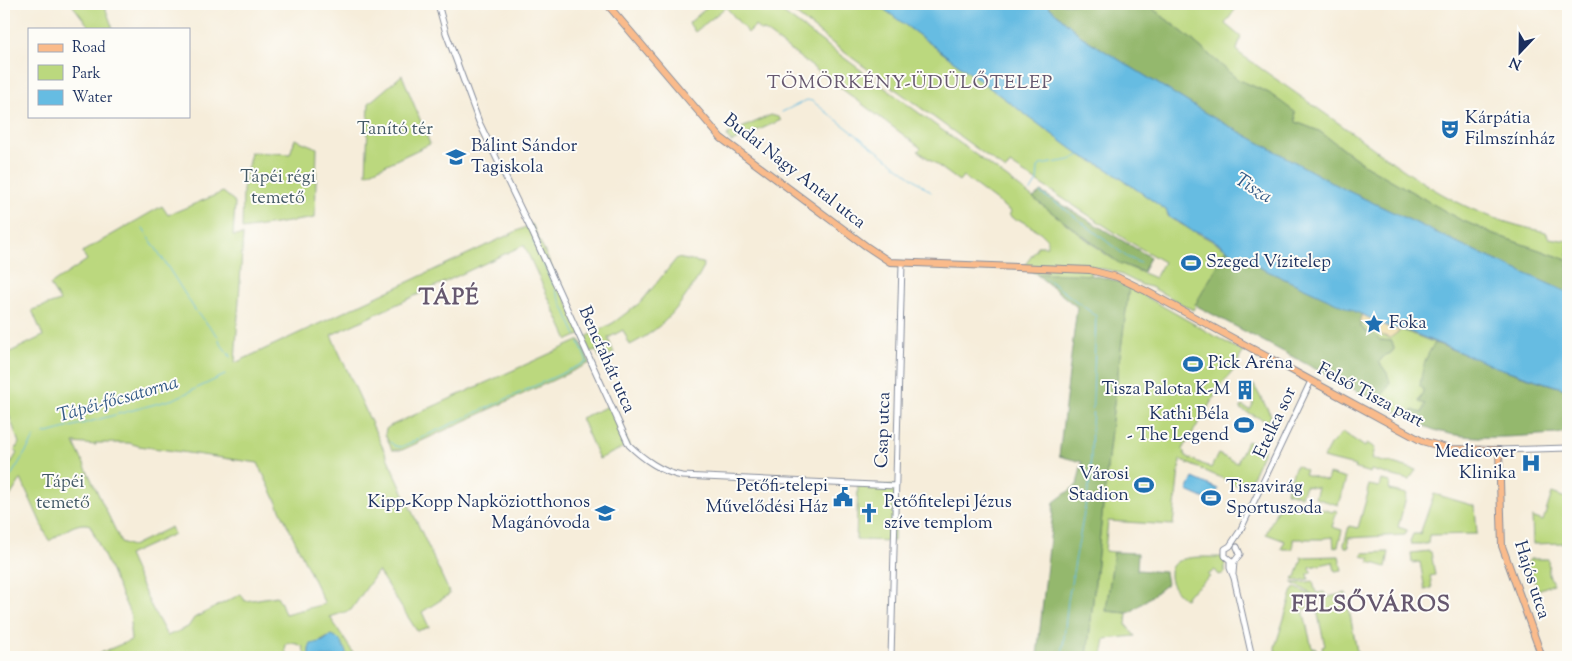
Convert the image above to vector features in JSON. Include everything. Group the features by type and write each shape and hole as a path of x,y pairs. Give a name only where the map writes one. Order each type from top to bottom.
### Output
{"main road":[{"name":"Budai Nagy Antal utca","path":"608,4 721,138 881,258 902,264"},
{"name":"Felső Tisza part","path":"902,264 1090,270 1117,277 1402,431 1428,443 1457,449 1500,450"},
{"name":"Hajós utca","path":"1500,450 1502,546 1542,657"}],"street":[{"name":"Bencfahát utca","path":"438,4 479,122 532,231 629,446 650,461 676,475 682,476 896,486"},
{"name":"Csap utca","path":"891,657 902,264"},
{"name":"Etelka sor","path":"1233,546 1310,381"},
{"name":"Felső Tisza part","path":"1500,450 1568,448"},
{"path":"1233,546 1240,554 1232,560 1225,556 1225,553 1226,548 1233,546"},
{"path":"1232,560 1233,574 1252,657"}],"green space":[{"path":"76,4 104,4 113,28 90,28 73,6"},
{"path":"711,4 771,4 1010,180 1104,253 1119,263 1155,278 1164,262 1128,241 1010,164 1006,170 836,46 783,4 877,4 1080,155 1106,168 1166,210 1168,216 1173,220 1227,249 1193,310 1151,287 1142,285 1114,271 1093,267 1090,275 1036,274 1024,266 1037,246 1047,246 1047,239 1040,232 1018,219 1016,221 1009,215 1011,212 963,176 959,181 918,151 921,148 763,30 761,31 755,26 748,33 726,7 695,32 689,23"},
{"path":"1046,4 1147,4 1237,79 1269,93 1295,112 1296,122 1319,131 1365,165 1459,219 1496,235 1568,260 1568,293 1346,190 1207,114 1081,36"},
{"path":"1147,4 1198,4 1205,9 1209,4 1239,4 1225,24 1241,37 1237,50 1239,53 1400,167 1444,195 1491,217 1546,232 1549,238 1568,241 1568,260 1496,235 1459,219 1365,165 1319,131 1296,122 1269,93 1237,79"},
{"name":"Tanító tér","path":"402,75 430,144 366,174 369,103"},
{"path":"771,115 781,120 732,142 727,138 728,134"},
{"name":"Tápéi régi temető","path":"295,139 317,148 315,218 242,229 243,190 251,152 290,154"},
{"name":"Tápéi temető","path":"223,192 235,204 233,236 243,235 235,363 532,224 582,334 568,340 524,245 331,335 450,594 422,612 429,627 417,631 378,571 351,610 330,617 356,657 341,657 347,655 331,635 309,649 309,657 305,657 303,647 293,643 286,644 285,651 290,657 91,657 131,640 131,616 90,525 80,524 74,526 49,541 21,479 4,506 4,475 17,453 15,450 19,443 4,401 4,355 43,336 32,310 60,301 50,285 87,260 82,252 162,206 168,215","holes":["74,443 96,445 95,443 129,443 258,463 325,604 285,614 277,596 245,601 241,594 194,618 188,627 167,636 128,555 174,534 171,527 132,546 121,542"]},
{"path":"1041,192 1150,257 1143,272 1119,263 1033,198"},
{"path":"1227,249 1237,257 1362,314 1360,326 1367,332 1372,332 1380,340 1392,341 1394,349 1379,362 1387,373 1390,382 1387,390 1376,401 1195,305"},
{"path":"677,258 703,263 704,266 690,290 671,315 649,334 630,345 623,330 608,338 614,353 600,359 596,350 590,352 584,338 613,323 641,302"},
{"path":"1036,274 1084,274 1107,278 1129,287 1113,411 1087,657 1037,656 1054,502 1077,485 1082,462 1059,456 1077,307"},
{"path":"1129,287 1243,352 1183,449 1185,456 1211,468 1218,454 1237,463 1247,441 1265,449 1250,482 1245,480 1242,487 1180,460 1173,525 1108,521 1105,551 1114,552 1106,611 1127,613 1126,625 1135,636 1105,639 1102,657 1087,657 1113,411"},
{"path":"1362,314 1435,343 1432,348 1423,392 1419,401 1425,404 1422,413 1413,411 1409,417 1376,401 1387,390 1387,373 1379,362 1394,349 1392,341 1380,340 1372,332 1367,332 1360,326"},
{"path":"580,340 590,363 402,450 392,450 385,434 386,429 390,426"},
{"path":"1435,343 1519,375 1568,390 1568,431 1557,434 1500,437 1461,436 1425,426 1409,417 1413,410 1422,413 1425,404 1419,402 1423,392 1423,388 1420,386 1424,363"},
{"path":"1253,384 1271,415 1268,422 1240,409 1242,406 1250,410 1253,404"},
{"path":"611,405 629,445 599,459 581,418"},
{"path":"1343,432 1365,447 1367,443 1375,448 1372,459 1416,470 1409,480 1371,470 1370,473 1354,468 1355,466 1323,458 1330,445"},
{"path":"1296,465 1306,470 1304,474 1327,481 1329,474 1346,479 1338,505 1315,498 1318,488 1305,486 1301,496 1286,492"},
{"path":"1381,480 1390,482 1389,490 1407,494 1398,527 1407,530 1405,535 1348,538 1349,547 1345,547 1344,544 1349,526 1358,528 1369,485 1379,487"},
{"path":"858,484 896,486 894,541 856,540"},
{"path":"1552,493 1568,499 1568,577 1564,543 1533,544 1532,517 1543,521"},
{"path":"1434,494 1475,506 1477,534 1429,535 1428,544 1411,544 1410,541 1413,534 1420,534"},
{"path":"1282,499 1333,512 1334,510 1337,511 1332,527 1342,530 1338,546 1334,548 1333,537 1293,539 1293,549 1281,549 1285,541 1266,534"},
{"path":"1114,552 1138,553 1137,570 1165,572 1167,584 1131,612 1127,613 1106,611"},
{"path":"1389,552 1386,567 1369,562 1370,558 1362,556 1363,553"},
{"path":"1431,552 1435,575 1430,576 1432,588 1425,590 1420,562 1412,563 1411,553"},
{"path":"1339,556 1342,570 1335,571 1333,562 1310,567 1309,579 1293,580 1296,577 1301,557"},
{"path":"1223,557 1225,559 1225,573 1219,575 1215,570 1208,575 1210,577 1186,596 1187,598 1182,597 1173,586 1170,576 1171,568 1175,563 1189,558"},
{"path":"1530,559 1548,559 1549,574 1553,584 1538,590 1527,564"},
{"path":"1313,581 1316,593 1324,592 1328,597 1346,593 1358,657 1324,657 1322,647 1325,646 1317,610 1324,607 1321,597 1292,583"},
{"path":"1294,587 1315,597 1314,603 1308,606 1308,609 1303,610 1312,648 1316,648 1318,657 1276,657 1275,647"}],"sand":[{"name":"Foka","path":"1362,314 1389,327 1401,330 1390,338 1381,335 1359,322"}],"water":[{"name":"Tisza","path":"877,4 1046,4 1081,36 1207,114 1346,190 1565,291 1568,293 1568,390 1496,367 1408,331 1389,327 1237,257 1220,244 1170,218 1166,210 1106,168 1080,155"},
{"path":"1193,478 1218,489 1212,502 1187,491"},
{"path":"331,635 339,640 347,655 341,657 309,657 311,644 323,641"}],"waterway":[{"name":"Tápéi-főcsatorna","path":"782,112 807,100 812,101 931,192"},
{"path":"1031,191 1037,181 1040,165 1070,160 1080,155"},
{"path":"1040,193 1061,206 1127,257 1140,263"},
{"path":"143,228 197,313 218,336"},
{"path":"533,241 553,285"},
{"path":"1044,277 1096,316 1090,480 1068,600 1062,657"},
{"path":"555,289 576,335"},
{"path":"219,339 230,356"},
{"path":"579,342 587,362"},
{"path":"390,442 395,446 401,447 587,362"},
{"name":"Tápéi-főcsatorna","path":"44,434 174,399 225,375"},
{"name":"Tápéi-főcsatorna","path":"4,487 35,437"}],"place":[{"name":"Kárpátia Filmszínház","path":"1450,129"},
{"name":"Bálint Sándor Tagiskola","path":"456,157"},
{"name":"Szeged Vízitelep","path":"1191,263"},
{"name":"Foka","path":"1374,324"},
{"name":"Pick Aréna","path":"1193,364"},
{"name":"Tisza Palota K-M","path":"1245,390"},
{"name":"Kathi Béla - The Legend","path":"1244,425"},
{"name":"Medicover Klinika","path":"1531,463"},
{"name":"Városi Stadion","path":"1144,485"},
{"name":"Petőfi-telepi Művelődési Ház","path":"843,497"},
{"name":"Tiszavirág Sportuszoda","path":"1211,498"},
{"name":"Kipp-Kopp Napköziotthonos Magánóvoda","path":"605,513"},
{"name":"Petőfitelepi Jézus szíve templom","path":"869,513"}],"district":[{"name":"TÖMÖRKÉNY-ÜDÜLŐTELEP","path":"910,83"},
{"name":"TÁPÉ","path":"449,299"},
{"name":"FELSŐVÁROS","path":"1371,606"}]}
